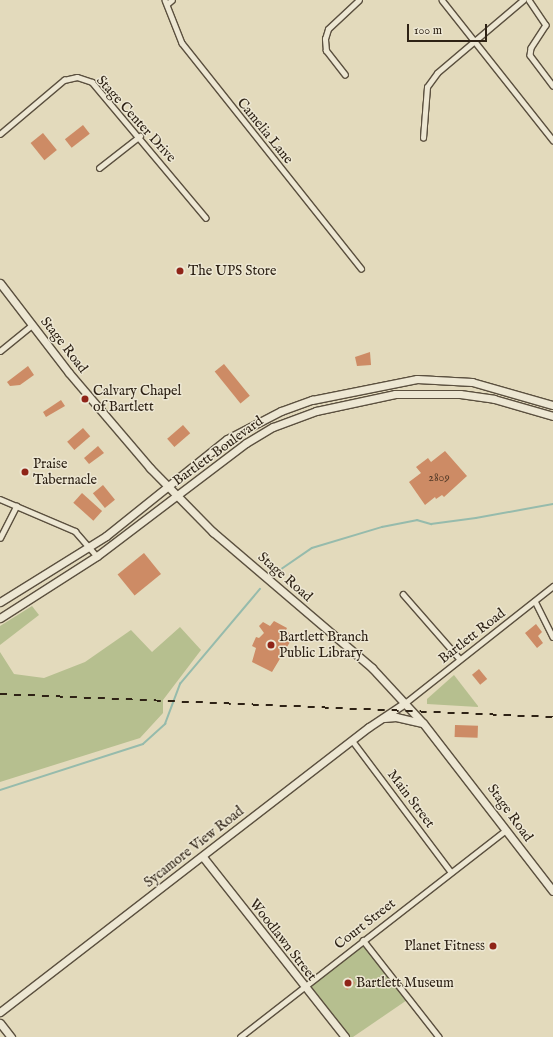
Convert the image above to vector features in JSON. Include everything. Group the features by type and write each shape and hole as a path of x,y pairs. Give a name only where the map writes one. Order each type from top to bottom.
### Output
{"main road":[{"name":"Stage Road","path":"0,283 32,326 168,487 213,532 372,668 405,703 478,790 505,831 553,891"},
{"name":"Bartlett Boulevard","path":"0,602 90,546 168,487 227,439 281,411 312,400 417,379 472,382 519,394 553,405"},
{"name":"Bartlett Boulevard","path":"0,618 97,556 246,443 273,427 316,411 395,394 460,394 517,405 553,416"},
{"path":"517,405 519,394"},
{"name":"Sycamore View Road","path":"0,1012 352,740 405,703"},
{"path":"381,719 396,717 423,723"},
{"name":"Woodlawn Street","path":"202,857 303,987 345,1037"},
{"path":"0,1023 11,1037"}],"street":[{"path":"166,2 172,0"},
{"path":"344,75 326,51 325,39 328,29 359,0"},
{"path":"442,0 553,140"},
{"path":"423,138 427,87 437,73 523,0"},
{"path":"529,0 546,25 531,48 530,55 553,85"},
{"name":"Camelia Lane","path":"166,2 182,43 361,268"},
{"name":"Stage Center Drive","path":"0,134 64,80 77,77 92,82 140,136 206,218"},
{"path":"100,168 140,136"},
{"path":"0,351 32,326"},
{"path":"0,498 75,530 97,556"},
{"path":"0,538 16,506"},
{"name":"Bartlett Road","path":"405,703 553,586"},
{"path":"403,594 460,659"},
{"path":"535,601 553,637"},
{"name":"Main Street","path":"352,740 451,872"},
{"name":"Court Street","path":"240,1037 505,831"},
{"path":"363,940 439,1037"}],"green space":[{"path":"32,606 39,615 0,645 0,626"},
{"path":"180,627 201,650 163,700 163,713 140,738 0,782 0,652 14,674 44,678 85,662 131,630 152,652"},
{"path":"454,675 478,707 427,704 427,699"},
{"path":"363,940 410,998 353,1037 345,1037 303,987"}],"building":[{"path":"83,125 90,134 72,148 65,139"},
{"path":"43,133 57,150 44,160 31,143"},
{"path":"370,352 371,365 357,366 355,357"},
{"path":"224,364 250,396 240,403 215,372"},
{"path":"28,366 34,375 20,385 10,386 7,382"},
{"path":"61,400 65,406 46,417 43,412"},
{"path":"183,425 190,433 174,447 167,439"},
{"path":"83,428 90,436 74,450 67,442"},
{"path":"98,446 104,453 89,464 84,458"},
{"path":"445,451 467,476 444,497 442,495 436,499 435,497 425,505 409,482 421,473 416,467 428,458 431,462"},
{"path":"103,485 115,500 105,508 93,493"},
{"path":"82,493 102,511 93,521 73,503"},
{"path":"144,553 161,574 135,595 118,574"},
{"name":"Bartlett Branch Public Library","path":"274,621 287,628 286,630 293,637 272,672 252,662 256,648 252,646 256,637 259,638 264,633 259,626 263,622 270,626"},
{"path":"536,624 542,632 538,636 543,643 537,648 525,633"},
{"path":"479,669 487,679 480,685 472,675"},
{"path":"455,725 478,726 478,738 455,737"},
{"name":"Bartlett Museum","path":"350,977 355,983 347,990 342,983"}],"waterway":[{"path":"277,572 312,548 382,527 417,520 431,524 476,518 553,504"},
{"path":"0,790 143,744 165,724 180,684 260,589"}],"railway":[{"path":"0,694 553,717"}],"place":[{"name":"The UPS Store","path":"180,271"},
{"name":"Calvary Chapel of Bartlett","path":"85,399"},
{"name":"Praise Tabernacle","path":"25,472"},
{"name":"Bartlett Branch Public Library","path":"271,645"},
{"name":"Planet Fitness","path":"493,946"},
{"name":"Bartlett Museum","path":"348,983"}]}
